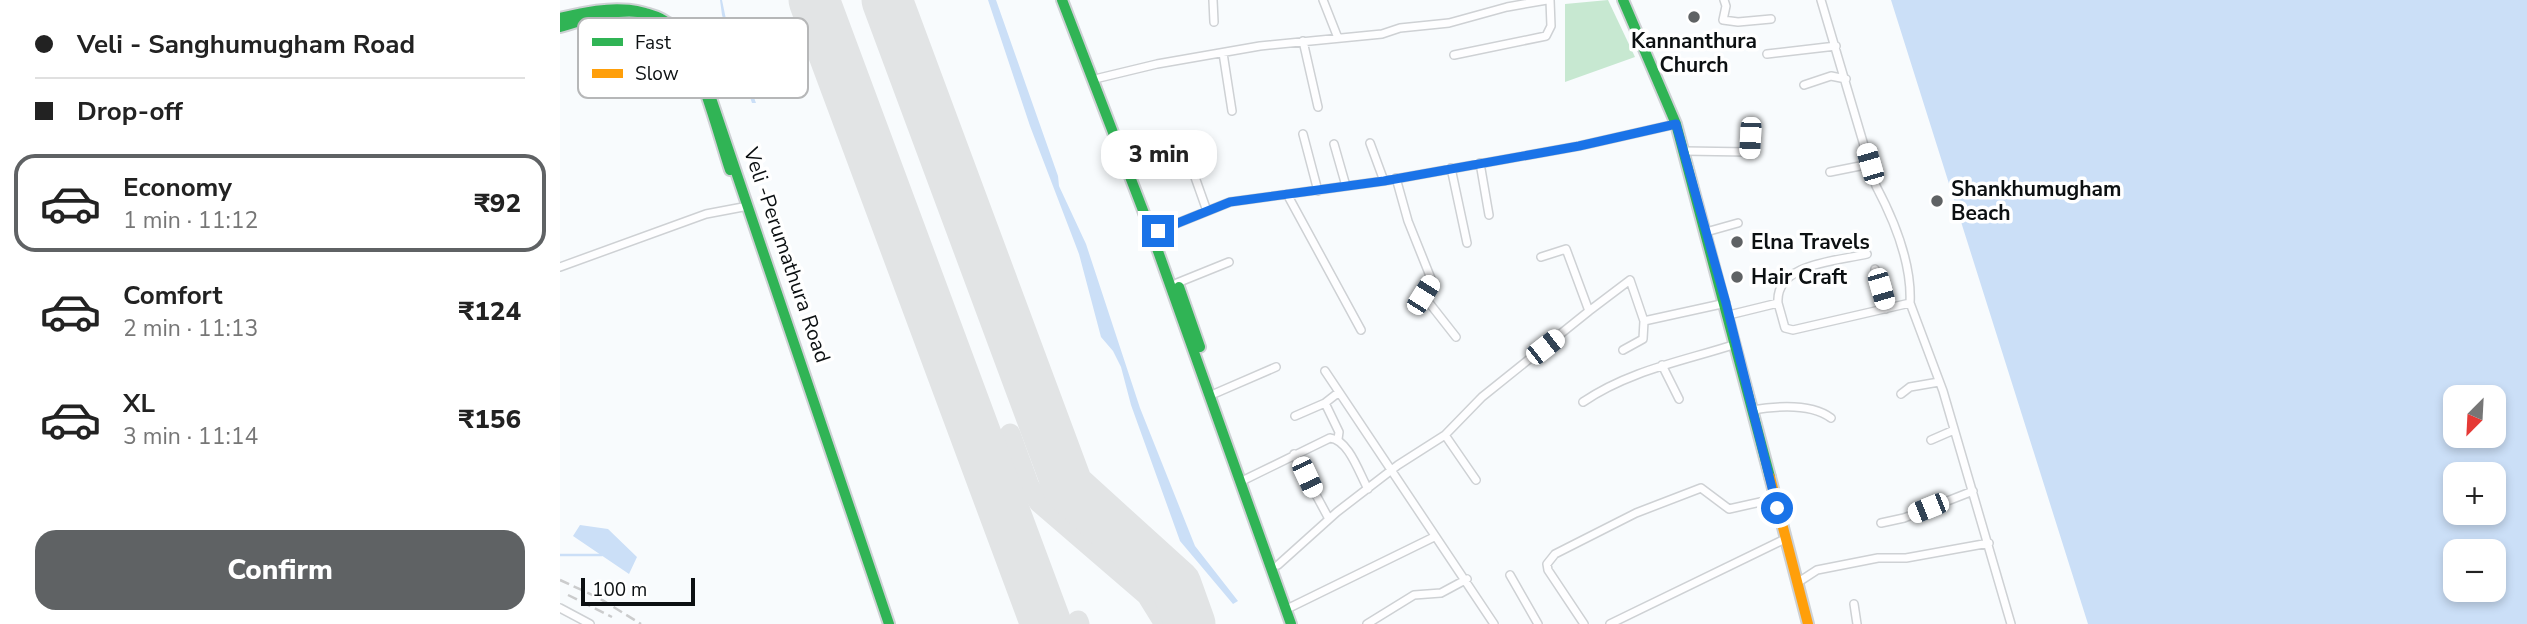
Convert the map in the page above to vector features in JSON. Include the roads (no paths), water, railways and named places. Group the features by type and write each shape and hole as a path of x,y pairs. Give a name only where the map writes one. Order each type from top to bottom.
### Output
{"main road":[{"path":"1062,0 1149,226 1291,624"},
{"path":"1069,0 1158,231 1297,624"},
{"path":"1623,0 1676,124 1684,150 1808,624"},
{"name":"Veli -Perumathura Road","path":"560,18 629,2 665,12 671,18"},
{"path":"598,18 639,12 660,18"},
{"path":"560,27 578,23"},
{"path":"704,98 882,624"},
{"name":"Veli -Perumathura Road","path":"711,98 889,624"}],"street":[{"path":"1213,0 1214,22"},
{"path":"1323,0 1338,38"},
{"path":"1099,78 1223,53 1449,23 1507,7 1548,0 1551,26 1546,36 1454,55"},
{"path":"1724,0 1726,6 1723,20 1738,22 1771,19"},
{"path":"1821,0 1876,186 1891,213 1909,275 1910,303 1939,382 2011,624"},
{"path":"1303,41 1318,107"},
{"path":"1767,54 1836,46"},
{"path":"1223,53 1232,111"},
{"path":"1804,85 1831,76 1846,79"},
{"path":"1684,150 1749,152 1751,123"},
{"path":"1158,231 1230,202 1384,181 1579,146 1676,124"},
{"path":"1303,134 1318,191"},
{"path":"1334,144 1346,186"},
{"path":"1370,144 1384,181"},
{"path":"1480,163 1489,215"},
{"path":"1830,172 1870,164"},
{"path":"1191,166 1207,211"},
{"path":"1451,168 1467,243"},
{"path":"1396,178 1408,220 1432,281 1423,295 1455,337"},
{"path":"1287,194 1362,330"},
{"path":"560,267 706,214 743,207"},
{"path":"1706,232 1738,223"},
{"path":"1541,257 1566,249 1590,311"},
{"path":"1867,254 1790,275 1778,288 1778,303 1785,328 1793,330 1910,303"},
{"path":"1177,283 1229,262"},
{"path":"1875,270 1886,309"},
{"path":"1278,565 1329,519 1390,471 1445,435 1482,397 1630,280 1644,321 1643,340 1623,350"},
{"path":"1644,321 1726,303"},
{"path":"1729,315 1778,303"},
{"path":"1583,402 1604,388 1662,365 1736,344"},
{"path":"1662,365 1679,399"},
{"path":"1216,393 1276,367"},
{"path":"1325,370 1434,537 1468,579 1494,624"},
{"path":"1901,394 1910,387 1939,382"},
{"path":"1296,416 1325,403 1339,392"},
{"path":"1325,403 1339,432 1338,439 1368,489"},
{"path":"1752,410 1777,406 1823,411 1832,418"},
{"path":"1931,440 1954,430"},
{"path":"1445,435 1476,480"},
{"path":"1246,479 1330,438 1338,439"},
{"path":"1294,454 1329,519"},
{"path":"1584,624 1548,570 1547,564 1555,554 1636,513 1701,488 1729,509 1774,499"},
{"path":"1881,523 1904,518 1973,491"},
{"path":"1291,607 1434,537"},
{"path":"1610,624 1785,539"},
{"path":"1797,583 1817,570 1878,558 1906,558 1989,543"},
{"path":"1510,575 1538,624"},
{"path":"1367,624 1414,595 1441,593 1468,579"},
{"path":"1854,604 1857,624"},
{"path":"560,608 590,624"}],"water":[{"path":"720,0 726,18 722,15"},
{"path":"988,0 996,0 1058,176 1059,186 1086,244 1140,408 1195,546 1238,601 1233,604 1180,541 1131,405 1121,367 1113,351 1101,337 1079,254 1030,126"},
{"path":"1891,0 2527,0 2527,624 2088,624"},
{"path":"580,525 608,529 637,557 629,574 573,536"}],"waterway":[{"path":"560,555 602,555"}],"railway":[{"path":"560,580 599,598 641,624"},
{"path":"568,595 612,617"}],"place":[{"name":"Kannanthura Church","path":"1694,17"},
{"name":"Shankhumugham Beach","path":"1937,201"},
{"name":"Elna Travels","path":"1737,242"},
{"name":"Hair Craft","path":"1737,277"}]}
